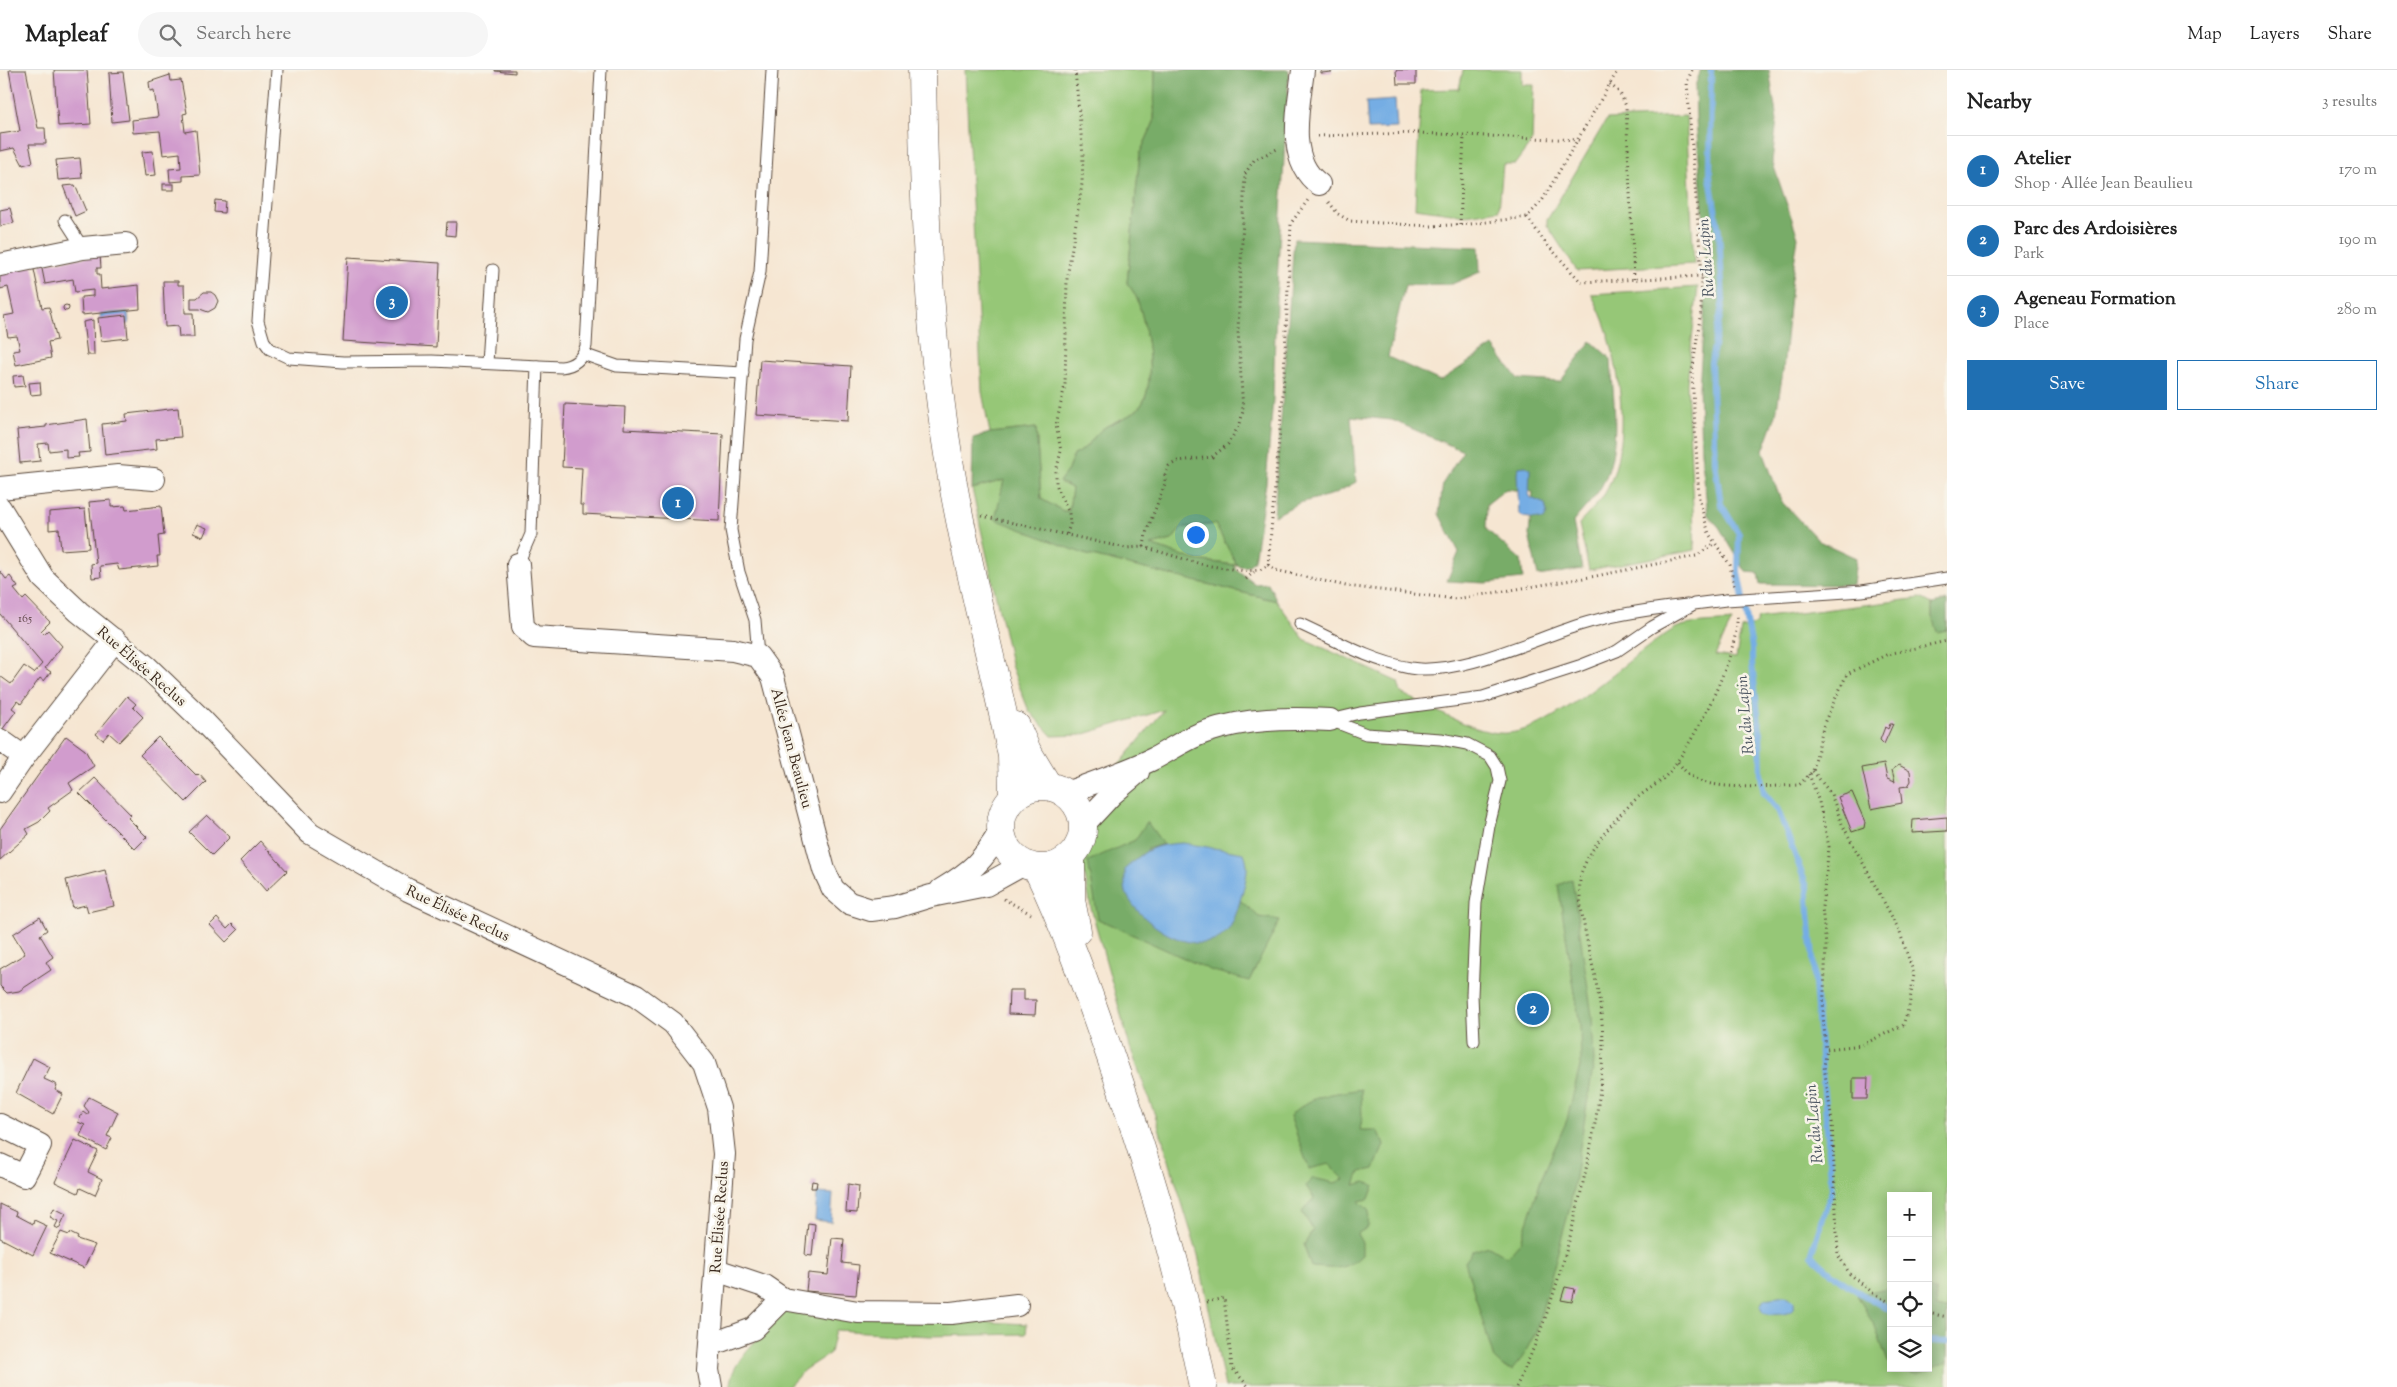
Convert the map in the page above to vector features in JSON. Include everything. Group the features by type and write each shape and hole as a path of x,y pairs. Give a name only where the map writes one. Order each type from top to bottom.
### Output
{"main road":[{"path":"922,70 926,244 945,434 969,515 972,574 1012,756 1013,797"},
{"path":"997,682 1027,752 1057,789 1075,801 1081,812 1084,824 1083,836 1078,848 1070,857 1061,864 1030,866"},
{"path":"1057,789 1035,786 1013,797 1006,807 1002,818 1001,830 1005,844 1013,855 1030,866 1054,904 1089,994 1148,1171 1186,1308 1203,1387"},
{"path":"1070,857 1072,900 1089,994"}],"street":[{"path":"1303,70 1298,137 1299,154 1305,170 1319,184"},
{"path":"0,265 83,248 126,244"},
{"path":"0,488 118,476 154,479"},
{"name":"Rue Élisée Reclus","path":"0,508 43,578 79,612 115,640 203,721 310,833 408,890 636,996 673,1023 704,1063 719,1108 724,1154 708,1370 711,1387"},
{"path":"518,564 523,627 534,637 733,650 758,656"},
{"path":"0,792 24,757 115,640"},
{"name":"Allée Jean Beaulieu","path":"758,656 773,676 824,870 833,889 849,903 871,910 895,907 931,896 986,885 1030,866"},
{"path":"1084,824 1112,794 1154,758 1180,742 1204,732 1226,726 1265,720 1330,720"},
{"path":"0,740 24,757"},
{"path":"1057,789 1154,758"},
{"name":"Allée Jean Beaulieu","path":"931,896 975,868 988,853 1001,830"},
{"path":"0,1125 40,1145 24,1176 0,1165"},
{"path":"716,1270 764,1286 783,1299 858,1312 951,1313 1016,1305"},
{"path":"710,1346 753,1329 783,1299"}],"lane":[{"path":"277,70 258,321 264,340 270,349 289,358 343,362 432,360 537,366 567,366 578,361 586,346 601,70"},
{"path":"758,656 755,620 739,572 732,530 745,339 760,272 772,70"},
{"path":"65,220 83,248"},
{"path":"487,363 493,270"},
{"path":"583,354 617,366 743,373"},
{"path":"518,564 531,534 537,366"},
{"path":"1300,624 1377,659 1411,668 1447,667 1484,657 1580,624 1638,611 1726,600 1862,591 1947,578"},
{"path":"1330,720 1483,697 1579,666 1617,651 1652,627 1694,604"},
{"path":"1330,720 1366,734 1441,739 1467,744 1490,756 1497,767 1500,781 1482,864 1476,912 1472,986 1474,1041"}],"path":[{"path":"1067,534 1070,524 1069,514 1056,483 1056,472 1061,450 1056,425 1064,385 1067,279 1082,184 1083,155 1075,70"},
{"path":"1268,565 1282,396 1291,222 1319,184 1338,214 1350,221 1430,226 1527,217 1542,201 1618,70"},
{"path":"1692,70 1687,82 1702,276 1701,311 1692,373 1696,465 1702,513 1709,534 1733,575"},
{"path":"1610,84 1620,93 1626,106 1634,279"},
{"path":"1144,547 1146,533 1165,484 1165,475 1169,466 1178,461 1212,457 1228,444 1240,424 1243,411 1238,330 1245,174 1254,160 1298,137 1416,133 1579,140"},
{"path":"1460,224 1464,136"},
{"path":"1527,217 1544,241 1581,282 1702,276"},
{"path":"969,515 1067,534 1126,548 1144,547 1204,565 1255,571"},
{"path":"1268,565 1275,570 1346,586 1456,599 1586,578 1696,556 1715,542"},
{"path":"1246,579 1255,571 1268,565"},
{"path":"1516,1387 1554,1293 1565,1258 1598,1112 1603,1046 1601,1017 1582,910 1581,873 1608,830 1635,800 1663,779 1678,762 1719,684 1737,625"},
{"path":"1678,762 1685,772 1696,780 1718,784 1759,786 1799,785 1811,772 1824,723 1847,674 1888,654 1947,641"},
{"path":"1811,772 1829,847 1822,907 1826,946 1823,1015 1827,1052 1824,1066 1832,1122 1838,1255 1850,1274 1873,1293 1887,1301"},
{"path":"1811,772 1831,794 1842,824 1899,930 1914,974 1910,1007 1903,1025 1862,1045 1827,1050 1827,1052"},
{"path":"1186,1308 1224,1298 1232,1368 1249,1387"},
{"path":"1932,1314 1947,1317"}],"green space":[{"path":"965,70 1155,70 1154,122 1140,153 1127,283 1137,299 1144,322 1149,381 1146,394 1138,409 1101,430 1085,447 1073,455 1068,470 1059,482 1072,488 1069,511 1063,511 1041,499 1036,428 990,433 982,392"},
{"path":"1155,70 1289,70 1276,302 1273,399 1266,483 1254,560 1247,566 1237,565 1215,524 1181,528 1172,540 1151,545 1195,560 1234,565 1236,569 1255,584 1268,583 1277,601 1084,554 995,519 1004,480 972,489 973,438 990,433 1036,428 1041,499 1063,511 1069,511 1072,488 1059,482 1068,470 1073,455 1085,447 1101,430 1133,413 1142,404 1149,381 1148,352 1144,322 1137,299 1127,283 1140,153 1154,122"},
{"path":"1463,70 1522,70 1522,85 1534,85 1532,141 1515,164 1503,164 1499,210 1466,215 1415,208 1421,90 1459,89"},
{"path":"1701,70 1769,70 1777,120 1772,161 1798,237 1791,285 1783,371 1776,415 1763,451 1781,501 1819,541 1856,558 1853,585 1760,584 1758,573 1746,572 1719,527 1708,515 1701,452 1699,387 1706,292 1704,225 1695,86"},
{"path":"1686,116 1694,264 1577,271 1547,225 1547,220 1607,119"},
{"path":"1294,239 1479,247 1480,272 1452,284 1405,285 1388,357 1440,381 1493,346 1518,379 1560,382 1591,341 1611,359 1615,411 1614,446 1605,480 1596,495 1573,522 1582,569 1538,576 1529,535 1533,492 1506,489 1487,504 1486,529 1521,560 1523,579 1486,583 1447,581 1459,552 1439,514 1443,483 1463,451 1392,420 1351,416 1356,482 1334,494 1299,503 1274,516"},
{"path":"1698,287 1687,383 1695,550 1589,570 1579,524 1602,498 1612,477 1619,452 1621,425 1620,396 1610,340 1591,294"},
{"path":"1004,480 1084,554 1277,601 1304,639 1398,682 1401,693 1449,717 1475,728 1499,733 1520,731 1542,722 1565,709 1657,640 1681,626 1732,621 1715,655 1736,658 1741,628 1755,625 1758,618 1921,598 1932,604 1932,617 1947,622 1947,1387 1225,1387 1198,1255 1156,1118 1130,1047 1091,908 1079,843 1089,811 1101,787 1164,710 1081,735 1052,736 1029,711 1012,668 972,489"},
{"path":"1215,524 1237,565 1195,560 1150,545 1172,540 1181,528"},
{"path":"1947,601 1947,630 1937,632 1932,617 1932,604"},
{"path":"1147,822 1163,844 1147,849 1228,929 1240,900 1259,917 1280,920 1249,981 1210,970 1098,919 1088,861 1135,840"},
{"path":"1572,879 1592,1016 1594,1062 1570,1207 1536,1332 1522,1358 1512,1370 1503,1367 1494,1359 1465,1262 1473,1251 1489,1246 1507,1257 1521,1241 1542,1177 1567,1120 1581,1062 1580,1026 1558,885"},
{"path":"1361,1089 1362,1119 1360,1130 1377,1130 1384,1145 1374,1169 1360,1172 1355,1185 1365,1182 1374,1185 1369,1199 1359,1201 1369,1211 1368,1227 1357,1234 1362,1243 1362,1255 1344,1267 1311,1267 1304,1245 1313,1230 1302,1212 1314,1198 1306,1186 1313,1178 1335,1183 1344,1179 1329,1164 1309,1169 1290,1116 1299,1108 1315,1099"},
{"path":"1887,1288 1887,1359 1875,1327 1857,1295"},
{"path":"1932,1290 1935,1292 1937,1307 1947,1309 1947,1362 1932,1369"},
{"path":"790,1308 849,1315 1027,1324 1026,1334 929,1336 835,1330 830,1353 804,1370 788,1387 730,1387 736,1366 752,1344"},
{"path":"1908,1372 1924,1372 1919,1374"}],"water":[{"path":"1395,100 1397,128 1368,129 1366,102"},
{"path":"128,312 129,324 101,326 100,314"},
{"path":"1526,466 1530,469 1529,494 1531,498 1545,504 1547,513 1544,520 1523,517 1519,513 1517,473 1519,467"},
{"path":"1183,843 1244,853 1247,864 1245,883 1233,922 1228,930 1216,939 1203,943 1188,942 1158,928 1134,907 1127,895 1125,886 1125,869 1139,857 1157,847"},
{"path":"817,1193 833,1194 831,1222 815,1220"},
{"path":"1786,1296 1794,1301 1794,1307 1791,1311 1779,1314 1763,1313 1760,1307 1764,1299"}],"building":[{"path":"9,70 26,70 38,128 45,128 46,144 29,144 33,162 23,165 14,148 0,151 0,134 20,131"},
{"path":"54,70 87,70 91,124 58,126"},
{"path":"515,70 515,73 495,71"},
{"path":"1321,70 1332,70 1332,72 1321,73"},
{"path":"1396,70 1416,70 1416,84 1397,84"},
{"path":"123,72 129,120 112,122 109,73"},
{"path":"170,75 171,81 181,80 187,113 183,114 185,132 196,130 200,175 183,176 183,181 170,182 169,169 181,168 180,153 163,155 160,131 133,133 132,120 158,117 154,90 150,91 149,82"},
{"path":"153,151 156,175 145,176 142,152"},
{"path":"80,158 82,178 58,180 56,160"},
{"path":"163,184 174,184 174,190 163,190"},
{"path":"75,185 86,211 75,216 63,186"},
{"path":"215,200 225,201 224,213 214,212"},
{"path":"10,208 14,223 0,226 0,210"},
{"path":"447,222 456,222 455,236 446,235"},
{"path":"100,255 101,268 97,268 97,274 100,274 101,289 139,285 140,309 82,315 81,297 93,296 93,290 75,292 73,279 45,284 41,264"},
{"path":"348,257 440,263 436,347 343,341"},
{"path":"33,265 42,308 49,307 57,340 48,342 51,358 16,365 13,351 20,350 17,336 8,337 4,316 14,314 8,287 0,289 0,272"},
{"path":"163,281 178,281 178,285 184,285 185,313 193,313 194,337 179,337 178,326 165,327"},
{"path":"204,292 211,292 215,295 218,301 215,308 208,312 200,309 191,309 191,298 197,298"},
{"path":"66,305 69,308 66,311 63,308"},
{"path":"126,315 128,338 101,341 98,318"},
{"path":"93,320 94,355 87,355 83,322"},
{"path":"760,360 851,366 848,421 756,415"},
{"path":"23,375 25,386 14,387 13,376"},
{"path":"40,382 41,394 31,395 29,383"},
{"path":"565,404 625,407 624,429 723,434 719,521 583,514 583,505 580,505 582,468 562,467"},
{"path":"178,408 181,437 156,439 157,449 105,455 102,424 127,421 126,414"},
{"path":"87,419 90,452 78,453 79,457 66,458 66,449 49,451 48,443 38,444 40,461 20,463 17,430 46,427 46,425"},
{"path":"111,500 111,507 125,506 126,510 161,506 164,535 158,536 160,556 157,556 158,566 119,570 117,564 100,566 101,577 92,578 91,564 96,563 89,502"},
{"path":"85,509 89,548 61,550 59,529 49,530 49,512"},
{"path":"197,524 207,528 203,537 193,533"},
{"path":"0,571 6,579 10,576 18,587 14,589 23,600 26,597 50,622 41,631 44,634 48,630 62,646 45,668 51,672 44,681 40,678 21,704 17,701 12,708 16,711 2,730 0,728 0,676 11,684 24,666 34,673 42,664 0,614"},
{"path":"127,696 136,704 133,707 143,717 119,742 109,733 103,740 96,734"},
{"path":"1890,724 1893,724 1884,744 1880,740 1885,727 1888,729"},
{"path":"66,736 85,750 94,766 69,783 73,790 48,808 50,811 39,822 26,829 29,834 0,860 0,829"},
{"path":"158,737 197,776 199,774 206,782 186,802 140,755"},
{"path":"1884,764 1887,779 1895,782 1892,770 1899,765 1910,771 1911,781 1908,786 1900,787 1902,803 1871,809 1862,768"},
{"path":"95,778 131,815 128,818 147,837 135,849 79,793"},
{"path":"1852,792 1865,822 1864,828 1852,832 1838,797"},
{"path":"207,815 230,837 212,855 189,832"},
{"path":"1947,817 1947,831 1912,833 1913,820"},
{"path":"260,841 287,871 266,891 240,861"},
{"path":"105,870 114,906 88,912 86,905 73,908 66,880"},
{"path":"40,917 47,930 40,935 53,957 46,962 51,970 19,991 7,993 0,986 0,969 25,954 13,934"},
{"path":"217,918 227,929 232,924 238,930 226,942 210,925"},
{"path":"1009,990 1024,990 1024,1000 1036,1000 1035,1015 1008,1014"},
{"path":"33,1058 50,1067 44,1079 57,1085 55,1090 63,1094 53,1114 16,1093"},
{"path":"1853,1078 1868,1078 1867,1099 1853,1099"},
{"path":"89,1097 118,1112 107,1136 112,1138 106,1150 80,1136 85,1125 78,1122 83,1112 87,1115 89,1112 84,1106"},
{"path":"75,1140 98,1151 88,1172 102,1179 95,1195 80,1188 78,1193 55,1182"},
{"path":"812,1181 817,1182 816,1188 811,1188"},
{"path":"848,1184 859,1186 857,1213 846,1212"},
{"path":"0,1204 17,1212 16,1215 33,1224 34,1220 47,1226 33,1255 0,1238"},
{"path":"54,1208 66,1214 59,1229 55,1227 58,1221 50,1217"},
{"path":"808,1223 815,1224 812,1256 805,1255"},
{"path":"61,1232 69,1235 70,1233 78,1237 77,1239 95,1245 84,1268 50,1253"},
{"path":"832,1238 844,1239 842,1263 859,1265 856,1295 806,1291 808,1273 828,1275"},
{"path":"1565,1287 1575,1289 1572,1302 1561,1300"}],"waterway":[{"name":"Ru du Lapin","path":"1711,70 1710,177 1719,233 1723,301 1711,362 1715,462 1721,504 1739,534 1738,572 1752,648 1752,664 1760,731 1761,776 1764,793 1778,810 1807,887 1832,1189 1811,1255 1848,1285 1887,1307"},
{"name":"Ru du Lapin","path":"1932,1341 1947,1342"}],"place":[{"name":"Ageneau Formation","path":"392,302"},
{"name":"Atelier","path":"678,503"},
{"name":"Parc des Ardoisières","path":"1533,1009"}]}
